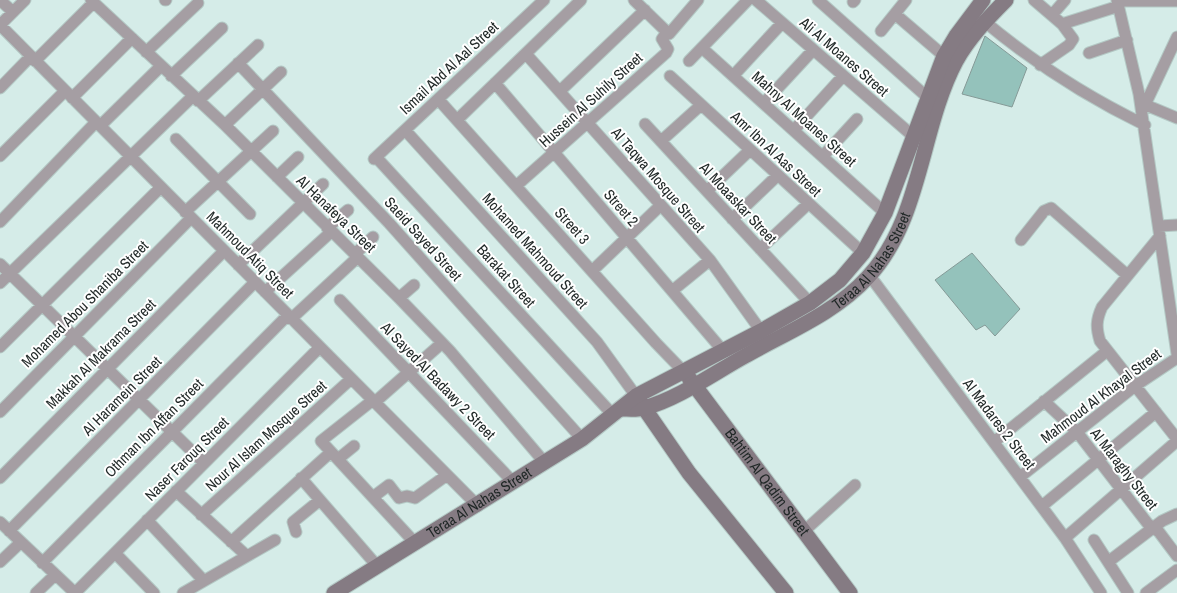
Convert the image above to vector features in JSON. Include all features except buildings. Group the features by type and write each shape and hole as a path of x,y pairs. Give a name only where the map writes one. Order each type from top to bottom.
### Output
{"main road":[{"name":"Teraa Al Nahas Street","path":"640,402 684,372 724,352 810,303 840,280 862,254 885,213 944,56 956,36 983,0"},
{"name":"Teraa Al Nahas Street","path":"334,593 514,483 582,439 617,412 640,402 695,386 731,363 825,313 848,297 870,276 894,238 905,213 955,63 984,21 1006,0"},
{"path":"876,228 894,238"},
{"name":"Bahtim Al Qadim Street","path":"684,372 802,532 850,593"},
{"path":"640,402 689,473 786,593"}],"street":[{"path":"0,0 13,12"},
{"path":"0,25 25,0"},
{"name":"Ismail Abd Al Aal Street","path":"375,158 544,0"},
{"path":"457,120 581,0"},
{"path":"634,0 668,33 698,0"},
{"path":"689,61 748,0"},
{"name":"Ali Al Moanes Street","path":"756,0 914,136"},
{"path":"818,0 928,97"},
{"path":"881,31 906,0"},
{"path":"1034,0 1062,24 1072,36 1072,42 1040,65"},
{"path":"1052,15 1065,0"},
{"path":"0,88 93,1"},
{"name":"Al Hanafeya Street","path":"93,1 195,99 225,125 399,298 442,343 545,463"},
{"path":"1062,24 1118,2 1177,1"},
{"path":"1118,2 1143,104 1160,231 1171,274 1177,351"},
{"path":"146,52 198,3"},
{"path":"560,91 645,10"},
{"path":"895,14 944,56"},
{"path":"984,21 1023,54 1112,110 1145,126"},
{"path":"733,76 782,23"},
{"name":"Mahmoud Atiq Street","path":"0,25 478,506"},
{"path":"171,76 222,28"},
{"name":"Hussein Al Suhily Street","path":"516,186 668,51 662,41 668,33"},
{"path":"0,156 132,38"},
{"path":"1089,54 1126,40"},
{"path":"1143,104 1176,44"},
{"path":"0,283 130,156 258,45"},
{"name":"Mahny Al Moanes Street","path":"702,48 885,213"},
{"path":"764,103 813,50"},
{"name":"Al Taqwa Mosque Street","path":"526,54 710,260 761,331"},
{"name":"Saeid Sayed Street","path":"238,63 389,223 582,439"},
{"path":"0,222 98,124 161,66"},
{"path":"225,125 281,72"},
{"name":"Amr Ibn Al Aas Street","path":"670,76 862,254"},
{"path":"794,130 843,76"},
{"name":"Street 2","path":"495,84 724,352"},
{"name":"Street 3","path":"438,99 684,372"},
{"path":"1143,104 1177,118"},
{"path":"661,141 701,105"},
{"path":"823,156 856,119"},
{"name":"Al Moaaskar Street","path":"645,124 810,303"},
{"name":"Mohamed Mahmoud Street","path":"405,130 597,342 640,402"},
{"name":"Mohamed Abou Shaniba Street","path":"0,412 218,182 273,131"},
{"path":"176,139 250,214"},
{"path":"707,191 750,150"},
{"path":"277,177 298,157"},
{"name":"Barakat Street","path":"375,158 617,412"},
{"path":"732,219 777,176"},
{"path":"238,265 323,184"},
{"path":"0,347 161,187"},
{"path":"760,250 808,204"},
{"path":"592,270 661,205"},
{"path":"1021,240 1044,210 1051,208 1128,275"},
{"path":"265,292 348,210"},
{"path":"1065,538 1177,440 1107,351 1100,341 1096,330 1097,318 1102,307 1160,231 1177,225"},
{"name":"Othman Ibn Affan Street","path":"42,563 172,432 290,317 356,256 373,237"},
{"name":"Makkah Al Makrama Street","path":"0,478 224,251"},
{"path":"672,291 710,260"},
{"path":"0,264 204,463"},
{"name":"Al Madares 2 Street","path":"870,276 1042,506 1101,593"},
{"name":"Al Haramein Street","path":"9,531 255,282"},
{"path":"399,298 414,285"},
{"name":"Al Sayed Al Badawy 2 Street","path":"340,300 514,483"},
{"path":"416,544 321,442 374,401 442,343"},
{"name":"Naser Farouq Street","path":"75,593 320,347"},
{"path":"994,442 1107,351"},
{"name":"Mahmoud Al Khayal Street","path":"1020,477 1177,351"},
{"name":"Nour Al Islam Mosque Street","path":"201,515 351,379"},
{"name":"Al Maraghy Street","path":"1044,401 1077,432 1121,490 1153,528 1159,532 1177,556"},
{"path":"1042,506 1156,412"},
{"path":"231,542 301,478 334,456 354,446"},
{"path":"373,497 389,485 399,498 406,496 415,498 447,475"},
{"path":"301,478 378,567"},
{"path":"802,532 855,485"},
{"path":"176,491 247,556"},
{"path":"296,532 293,522 320,500"},
{"path":"1108,562 1153,528 1177,514"},
{"path":"147,520 204,581"},
{"path":"0,522 20,543 75,593"},
{"path":"182,593 275,540"},
{"path":"1094,540 1128,593"},
{"path":"0,562 20,543"},
{"path":"115,553 154,593"},
{"path":"1146,593 1177,570"},
{"path":"36,593 55,575"}]}
